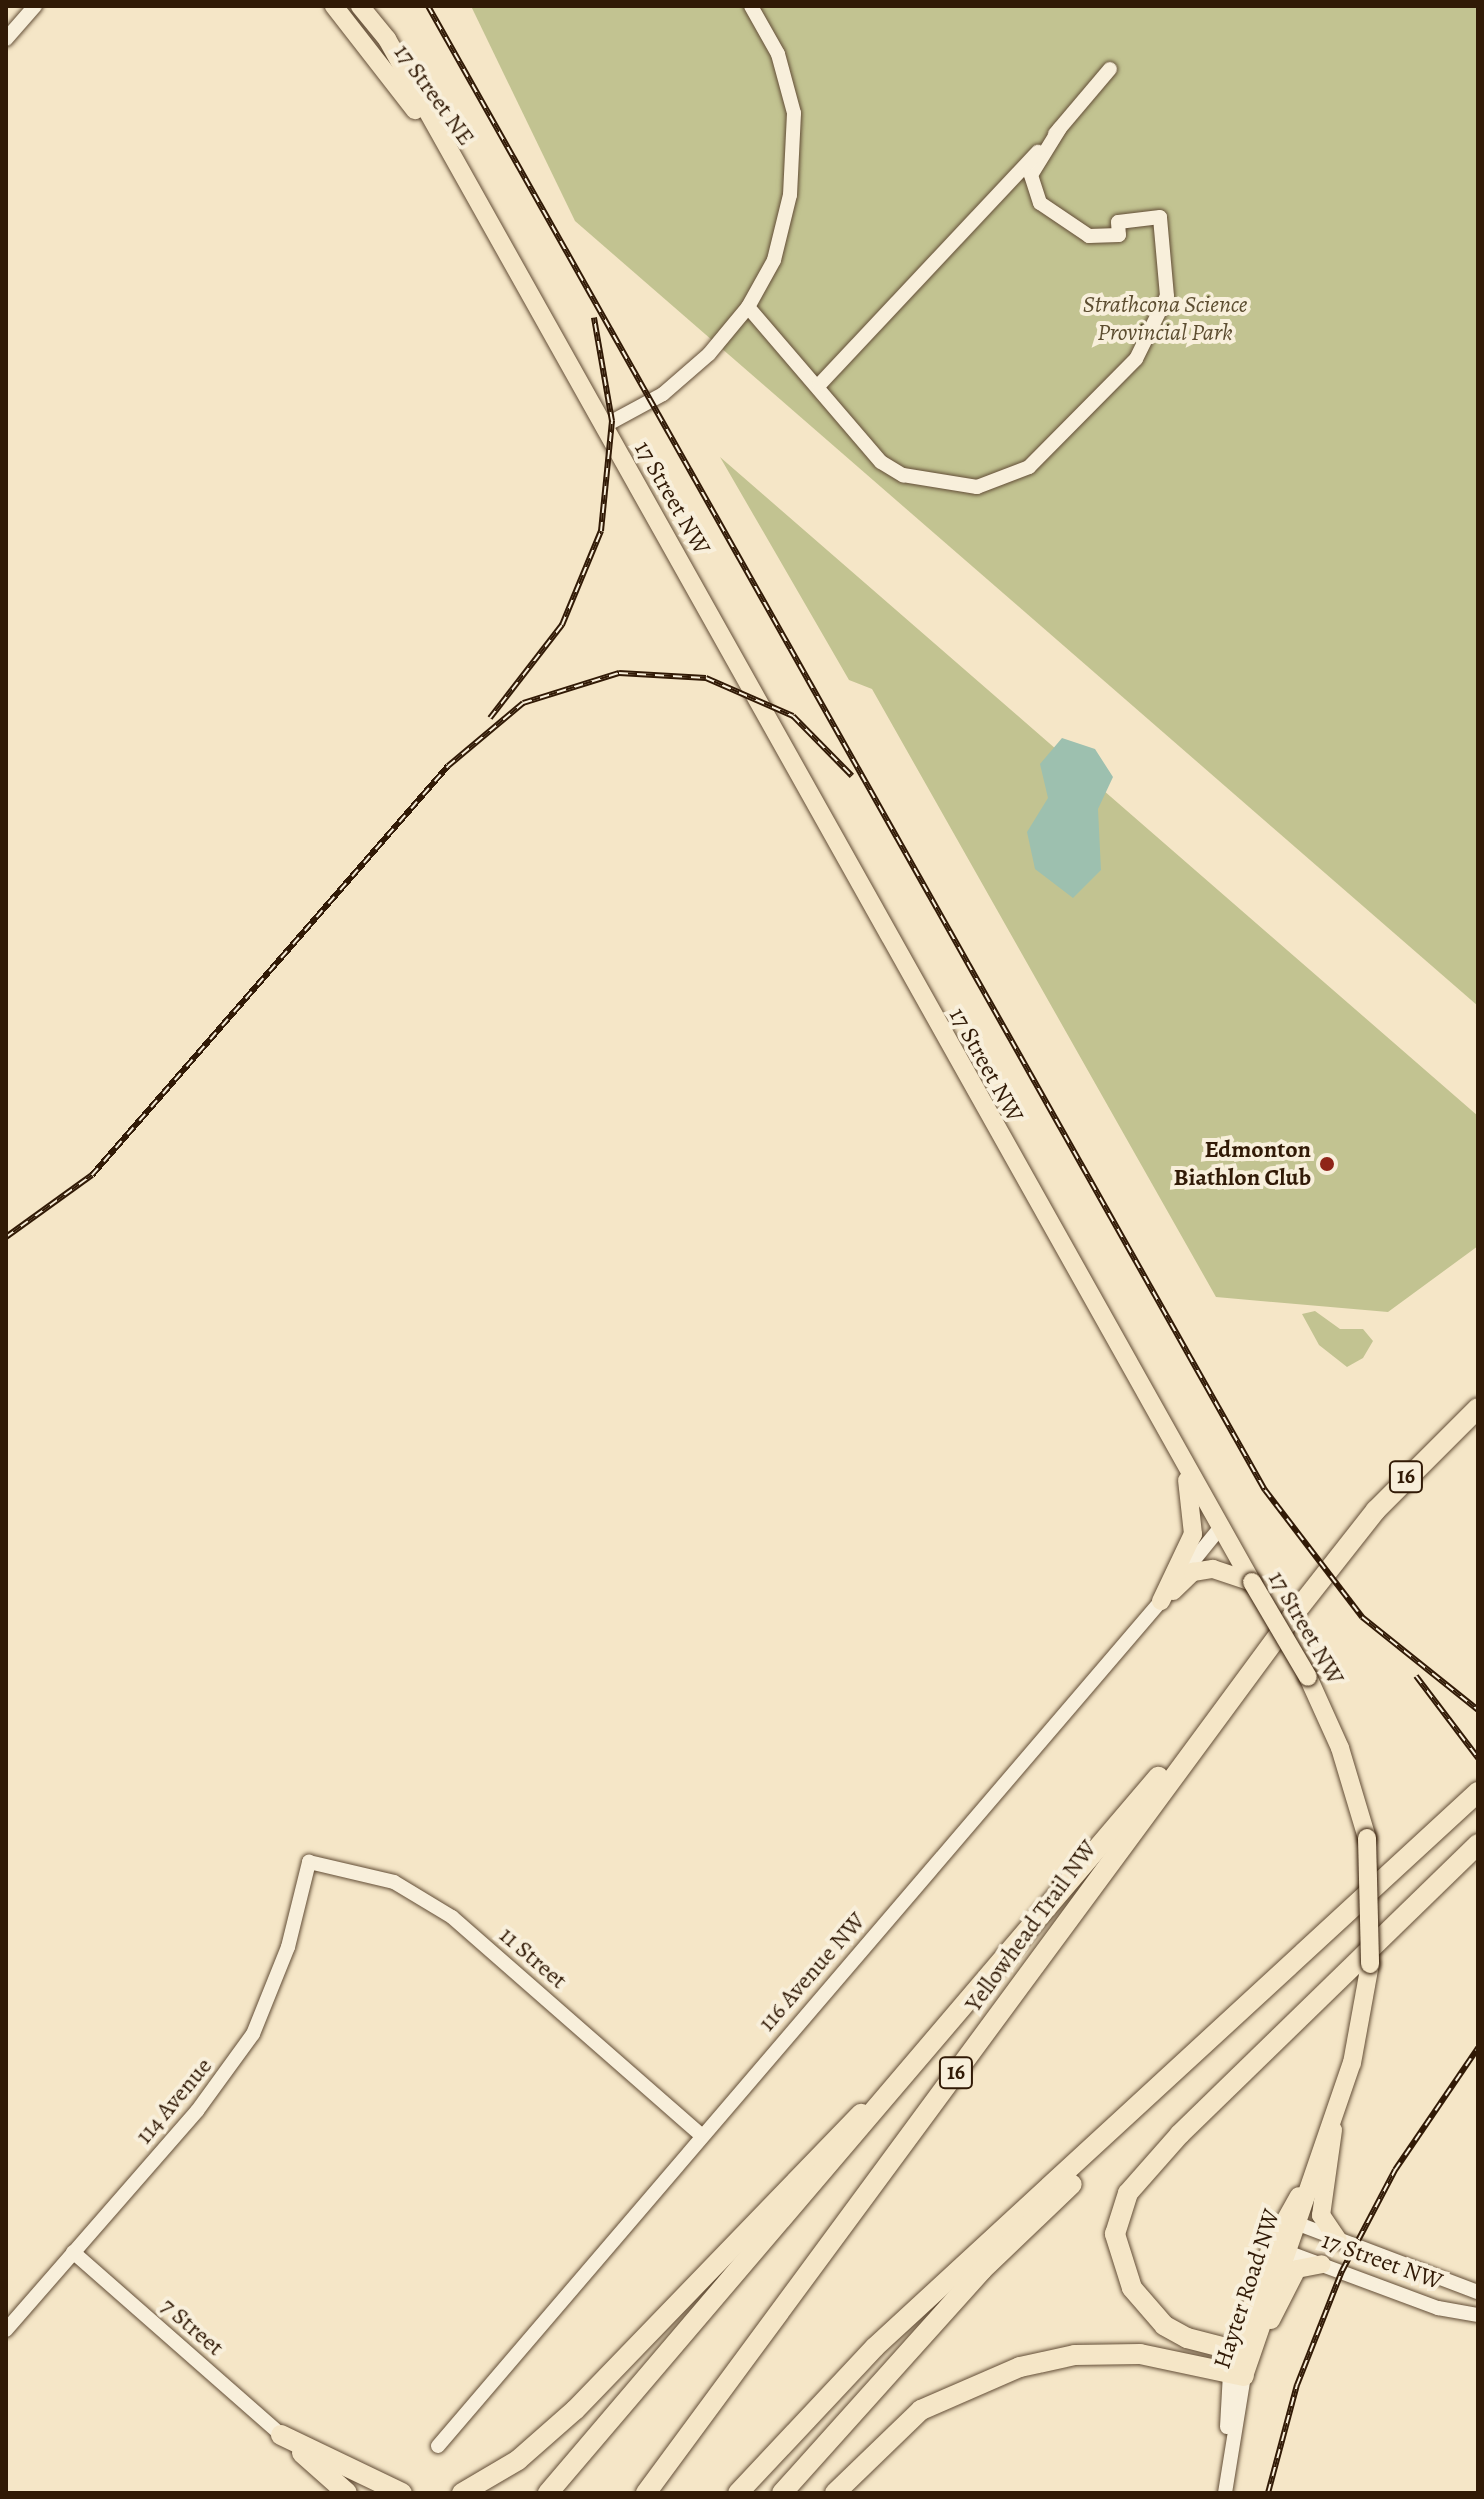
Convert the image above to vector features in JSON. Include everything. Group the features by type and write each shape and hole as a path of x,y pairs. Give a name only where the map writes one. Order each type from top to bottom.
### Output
{"highway":[{"name":"Yellowhead Trail NW","path":"646,2493 1265,1653 1376,1510 1478,1408"},
{"path":"548,2493 935,2047 1265,1653"},
{"path":"738,2493 875,2347 1478,1792"},
{"path":"1245,2349 1164,2325 1132,2288 1115,2234 1128,2193 1180,2134 1478,1844"},
{"path":"462,2493 564,2421 877,2097 935,2047"},
{"path":"782,2493 971,2281 1189,2058"},
{"path":"835,2493 921,2410 1020,2367 1128,2354 1237,2375"},
{"path":"281,2435 347,2493"},
{"path":"281,2435 402,2493"}],"main road":[{"name":"17 Street NE","path":"334,6 463,177"},
{"name":"17 Street NW","path":"360,6 387,39 1184,1465 1308,1677 1340,1748 1367,1838 1370,1964 1337,2104 1277,2248 1245,2349"},
{"path":"1161,1601 1193,1534 1184,1465"},
{"path":"1161,1601 1193,1572 1234,1572 1252,1582"},
{"path":"1337,2104 1321,2215 1338,2240"},
{"path":"1245,2349 1297,2269 1322,2264"},
{"name":"Hayter Road NW","path":"1237,2375 1245,2349"}],"street":[{"path":"6,39 35,6"},
{"path":"604,426 684,377 748,307 774,260 796,144 781,65 751,6"},
{"path":"819,385 1060,128 1110,69"},
{"path":"748,307 819,385 881,462 924,484 952,488 999,482 1029,467 1083,419 1136,359 1164,310 1168,278 1160,217 1118,222 1119,235 1089,236 1040,203 1031,175 1060,128"},
{"name":"116 Avenue NW","path":"438,2446 1161,1601 1220,1528"},
{"name":"11 Street","path":"309,1862 394,1882 452,1917 701,2135"},
{"name":"114 Avenue","path":"6,2330 197,2111 253,2034 288,1947 309,1862"},
{"name":"17 Street NW","path":"1289,2220 1478,2292"},
{"name":"17 Street NW","path":"1277,2248 1478,2315"},
{"name":"7 Street","path":"73,2252 281,2435"},
{"path":"1225,2493 1237,2375"}],"green space":[{"name":"Strathcona Science Provincial Park","path":"471,6 1478,6 1478,1006 575,221"},
{"path":"720,457 1478,1116 1478,1246 1388,1312 1216,1297 872,689 849,680"},
{"path":"1315,1311 1340,1329 1363,1329 1373,1341 1363,1358 1347,1367 1319,1345 1302,1314"}],"shaded area":[{"path":"1062,738 1095,749 1113,777 1098,809 1101,870 1073,898 1035,869 1027,832 1048,798 1040,764"}],"railway":[{"path":"428,6 1265,1490 1362,1617 1478,1710"},
{"path":"490,718 562,625 601,531 612,421 594,318"},
{"path":"6,1237 92,1175 448,766 523,703 619,673 706,678 793,716 852,776"},
{"path":"1416,1676 1478,1758"},
{"path":"1268,2493 1297,2385 1342,2271 1395,2170 1478,2048"}],"place":[{"name":"Edmonton Biathlon Club","path":"1327,1164"}]}
